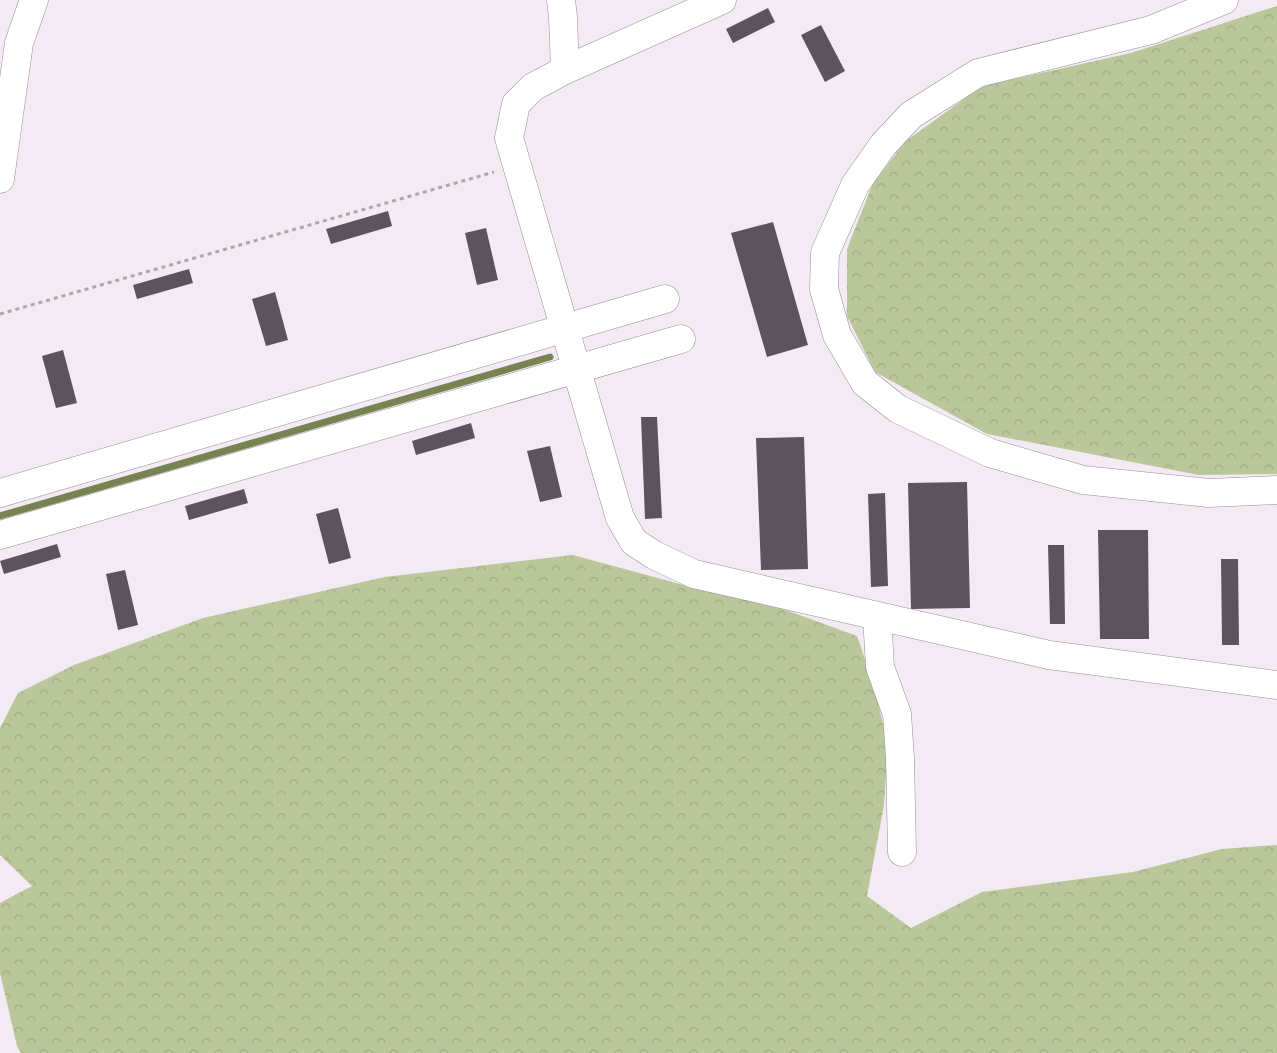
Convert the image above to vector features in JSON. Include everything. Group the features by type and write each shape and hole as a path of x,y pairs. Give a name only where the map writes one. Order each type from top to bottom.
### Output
{"street":[{"path":"0,179 19,43 34,0"},
{"path":"560,0 563,17 565,70"},
{"path":"722,0 565,70 533,87 516,104 509,138 620,518 634,542 654,555 694,574 1049,655 1277,685"},
{"path":"1224,0 1152,30 978,73 911,115 883,145 855,185 825,253 824,289 838,335 865,383 898,409 990,453 1083,480 1209,493 1277,490"},
{"path":"0,493 665,299"},
{"path":"0,535 681,339"},
{"path":"877,616 880,667 897,714 902,852"}],"path":[{"path":"0,314 517,166"}],"green space":[{"path":"1277,6 1277,474 1199,475 987,434 875,372 847,316 847,249 873,183 906,141 982,86 1131,53"},
{"path":"573,555 783,609 857,636 874,685 888,746 884,805 867,896 911,928 982,892 1133,872 1222,849 1277,845 1277,1053 21,1053 17,1046 0,973 0,903 32,886 0,855 0,728 18,693 74,665 203,618 385,577"}],"building":[{"path":"768,8 775,22 733,43 726,29"},
{"path":"821,25 845,71 825,82 801,35"},
{"path":"388,211 392,226 331,244 326,229"},
{"path":"773,222 808,345 767,357 731,233"},
{"path":"486,228 498,280 477,285 465,233"},
{"path":"189,269 193,283 137,299 133,285"},
{"path":"275,292 288,340 266,346 252,299"},
{"path":"63,350 77,403 56,408 42,356"},
{"path":"641,417 657,417 662,518 645,519"},
{"path":"471,423 475,438 416,455 412,441"},
{"path":"804,437 808,569 761,570 756,438"},
{"path":"550,446 562,497 540,502 527,451"},
{"path":"967,482 970,608 911,609 908,483"},
{"path":"244,489 248,503 189,520 185,506"},
{"path":"885,493 888,586 871,587 868,494"},
{"path":"338,508 351,558 329,564 316,514"},
{"path":"1098,530 1148,530 1149,639 1100,639"},
{"path":"57,544 61,557 4,574 0,561"},
{"path":"1048,545 1064,545 1065,624 1050,624"},
{"path":"1221,559 1238,559 1239,645 1222,645"},
{"path":"125,570 138,625 118,630 106,574"}],"waterway":[{"path":"0,516 550,357"}]}
